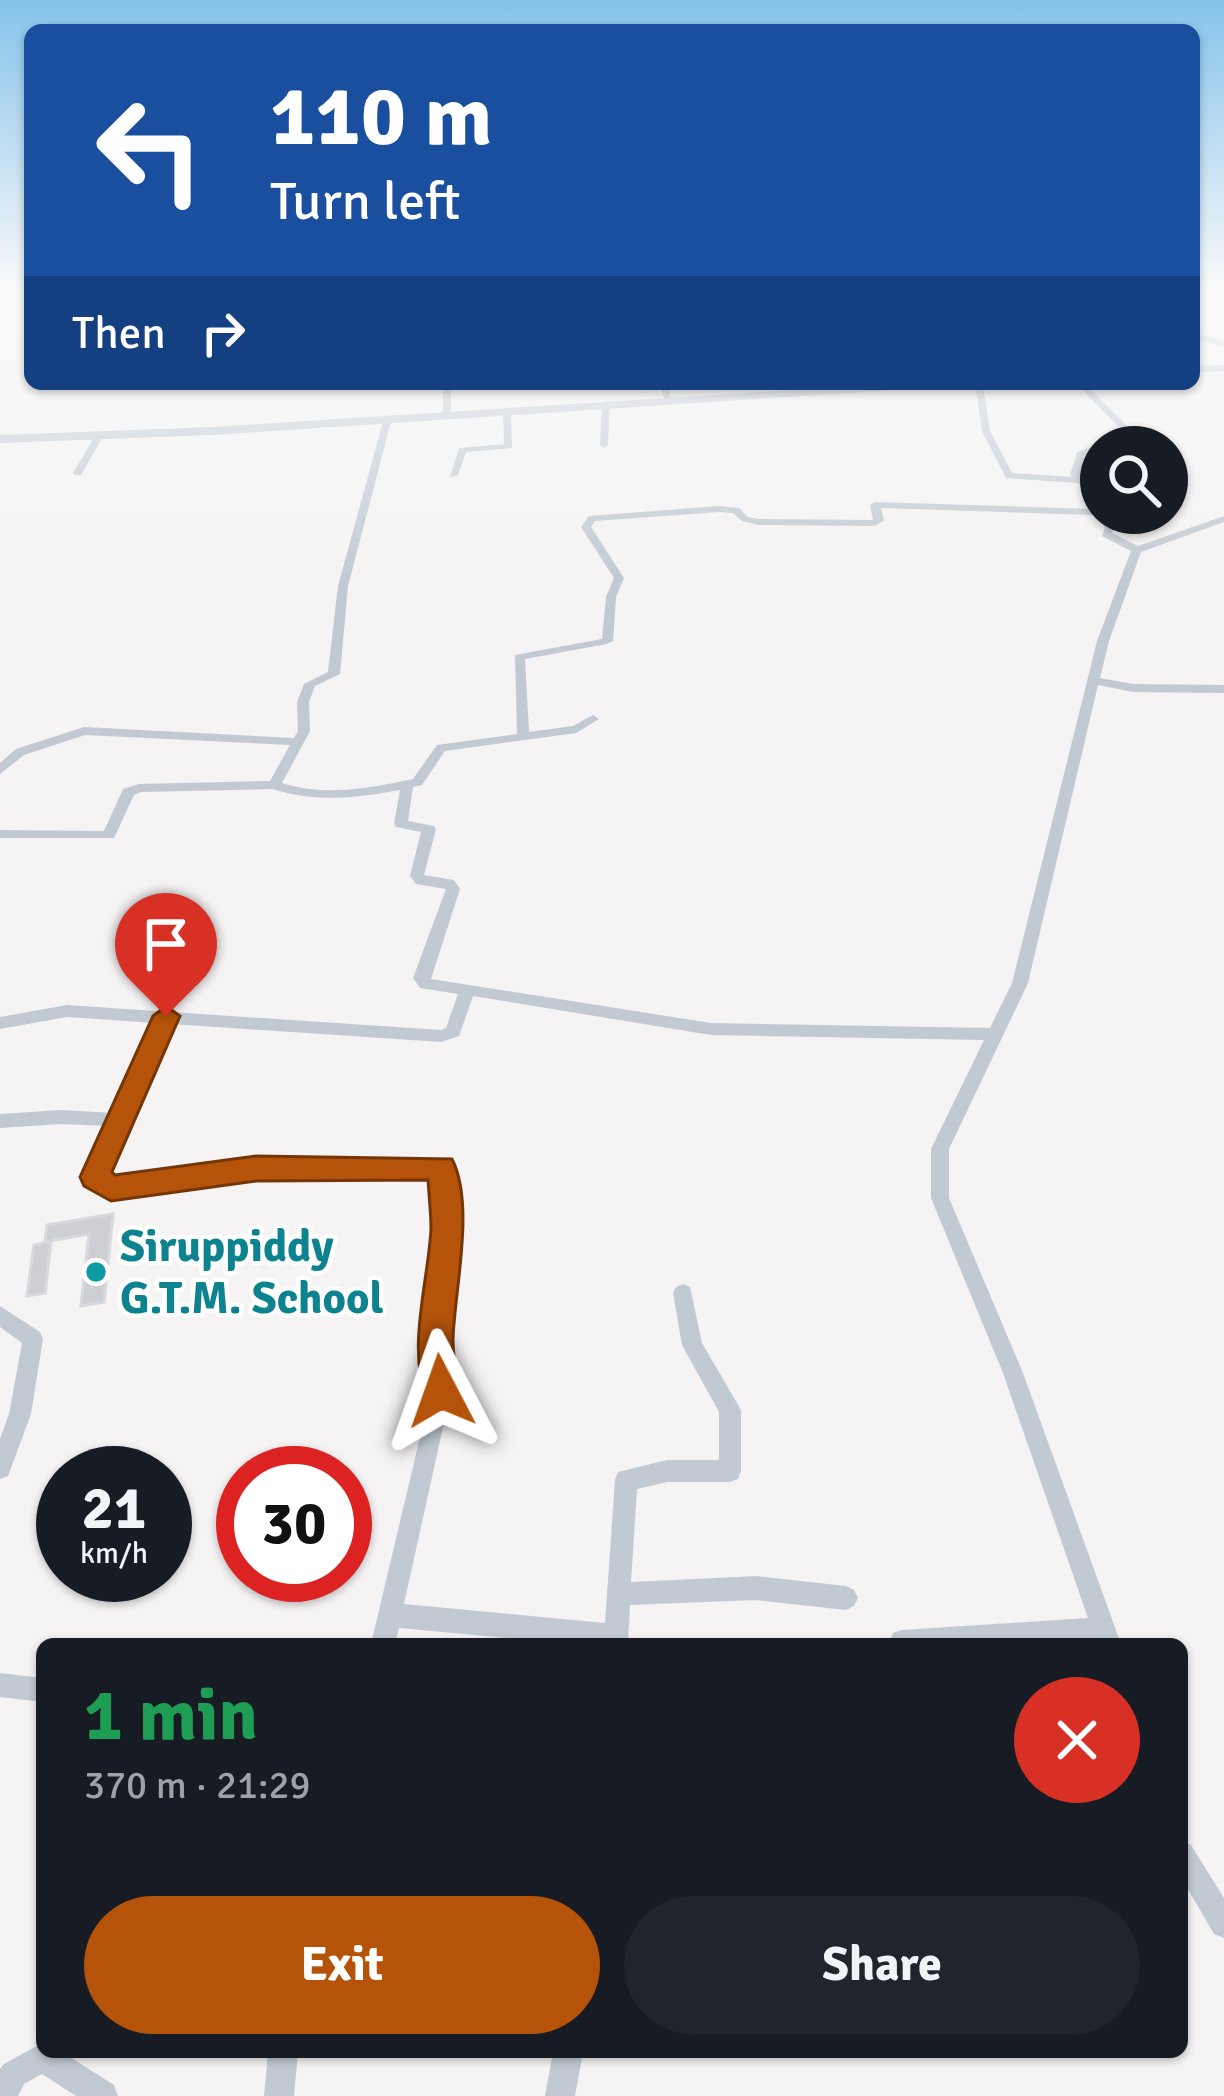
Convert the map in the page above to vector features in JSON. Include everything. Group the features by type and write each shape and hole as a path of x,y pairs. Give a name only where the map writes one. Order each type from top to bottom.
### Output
{"street":[{"path":"447,390 447,414"},
{"path":"666,390 668,400"},
{"path":"0,439 804,390"},
{"path":"980,390 986,431 1010,476 1080,482"},
{"path":"1086,390 1123,426"},
{"path":"604,445 606,403"},
{"path":"453,475 462,450 509,446 506,410"},
{"path":"274,785 304,731 303,702 310,685 334,674 343,586 388,418"},
{"path":"78,473 100,435"},
{"path":"523,737 519,657 607,641 610,597 619,578 586,526 592,518 719,509 736,510 745,519 759,522 874,524 878,521 875,505 1080,508"},
{"path":"1106,534 1137,550 1224,519"},
{"path":"1065,1638 1106,1637 1012,1373 940,1198 940,1150 1020,983 1103,641 1137,550"},
{"path":"1094,681 1133,688 1224,689"},
{"path":"0,834 109,836 128,792 140,788 274,785 301,796 407,784 417,782 441,748 577,729 593,719"},
{"path":"0,770 20,752 84,731 298,742"},
{"path":"407,784 401,824 429,829 417,876 422,881 449,883 453,889 421,978 426,984 711,1030 995,1034"},
{"path":"0,1023 67,1011 442,1036 453,1032 467,989"},
{"path":"166,1016 95,1177 111,1188 256,1168 442,1168 446,1225 436,1343 441,1391 384,1638"},
{"path":"0,1121 118,1120"},
{"path":"616,1638 626,1480 667,1471 730,1471 730,1411 692,1345 683,1293"},
{"path":"0,1315 33,1339 20,1414 0,1468"},
{"path":"619,1594 756,1588 846,1598"},
{"path":"390,1615 598,1638"},
{"path":"0,1685 36,1689"},
{"path":"1188,1864 1224,1924"},
{"path":"1,2096 14,2074 41,2058"},
{"path":"45,2058 103,2096"},
{"path":"279,2096 282,2058"},
{"path":"560,2096 567,2058"}],"building":[{"name":"Siruppiddy G.T.M. School","path":"113,1214 104,1302 81,1306 89,1234 45,1242 47,1225"},
{"name":"Siruppiddy G.T.M. School","path":"51,1242 45,1293 27,1296 34,1245"}],"place":[{"name":"Siruppiddy G.T.M. School","path":"96,1272"}],"route":[{"path":"166,1016 95,1177 111,1188 256,1168 442,1168 446,1225 436,1343 441,1391"}]}
